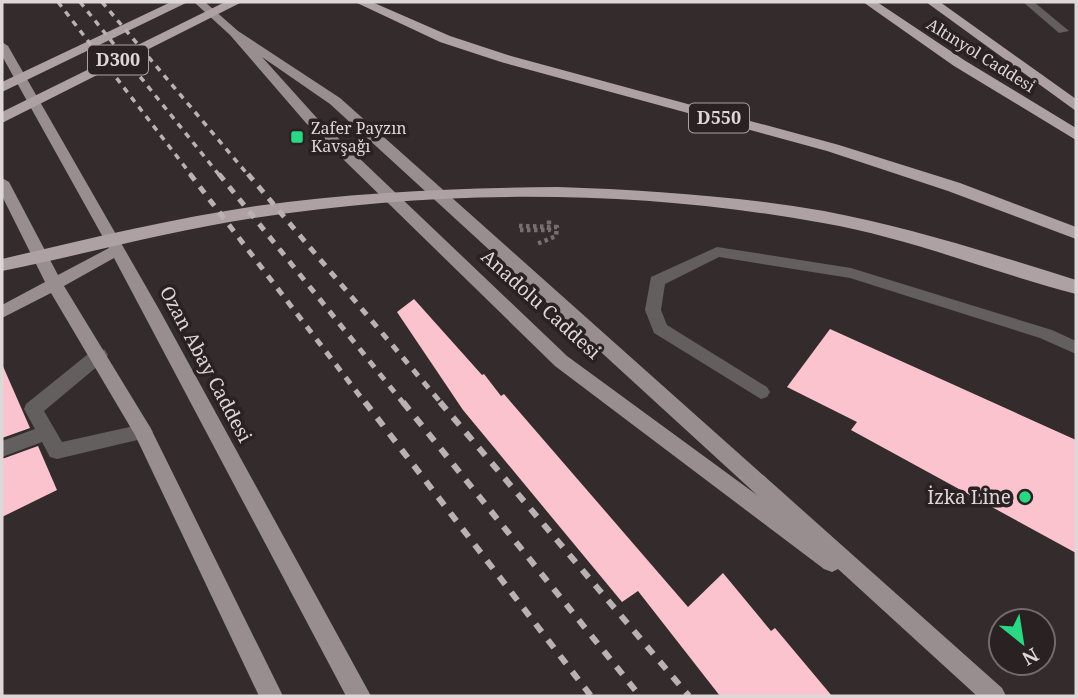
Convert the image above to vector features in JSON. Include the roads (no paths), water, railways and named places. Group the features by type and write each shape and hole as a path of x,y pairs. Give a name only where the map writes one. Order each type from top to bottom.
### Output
{"highway":[{"name":"D300","path":"2,88 181,2"},
{"name":"D300","path":"2,118 235,2"},
{"name":"D550","path":"362,2 424,31 506,60 833,148 954,187 1076,233"},
{"name":"Altınyol Caddesi","path":"869,2 959,63 1076,135"},
{"path":"932,2 1076,106"},
{"path":"2,265 209,220 354,201 488,193 721,203 825,218 1002,262 1076,287"}],"main road":[{"name":"Anadolu Caddesi","path":"199,2 234,33 311,120 561,360 915,624"},
{"name":"Anadolu Caddesi","path":"234,33 335,101 994,696"},
{"name":"Ozan Abay Caddesi","path":"4,52 117,250 359,696"},
{"path":"2,182 55,285 143,432 271,696"},
{"path":"2,312 117,250"}],"street":[{"path":"1028,2 1063,31"},
{"path":"761,392 660,329 653,310 657,281 717,253 851,273 1046,334 1076,348"},
{"path":"99,355 33,409 57,451 143,432"},
{"path":"2,449 47,433"}],"railway":[{"path":"58,2 192,176"},
{"path":"80,2 220,176"},
{"path":"102,2 249,176"},
{"path":"190,174 366,404"},
{"path":"219,174 404,404"},
{"path":"248,174 442,404"},
{"path":"365,402 591,696"},
{"path":"403,402 640,696"},
{"path":"440,402 689,696"}],"place":[{"name":"Zafer Payzın Kavşağı","path":"297,137"},
{"name":"İzka Line","path":"1025,497"}]}
